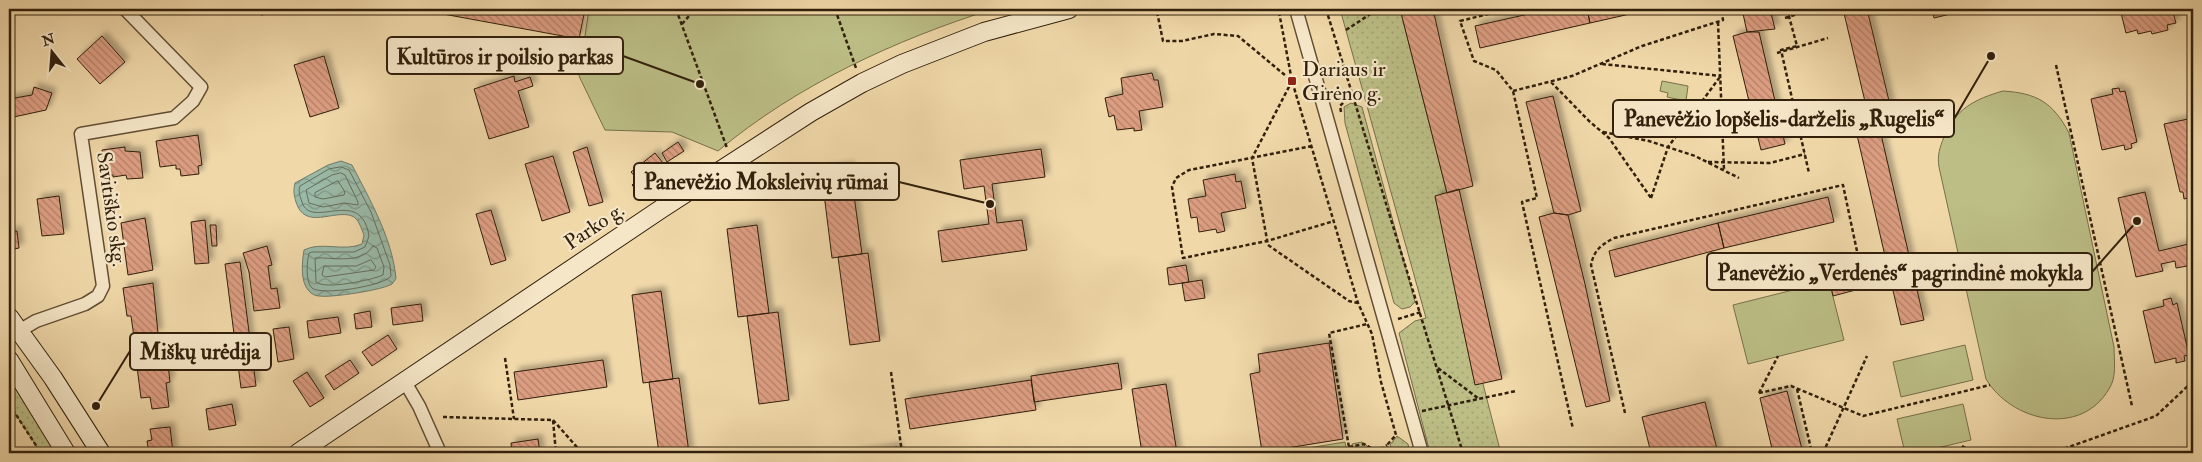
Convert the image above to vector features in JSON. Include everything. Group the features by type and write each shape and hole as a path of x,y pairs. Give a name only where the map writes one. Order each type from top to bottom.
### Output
{"main road":[{"name":"Parko g.","path":"298,453 661,209 811,112 862,83 902,64 984,32 1069,9"},
{"path":"9,317 53,378 101,453"},
{"path":"9,360 66,453"}],"street":[{"name":"Savitiškio skg.","path":"20,331 36,321 85,304 98,296 103,286 81,134 174,118 193,101 202,87 126,9"},
{"path":"1296,9 1422,453"},
{"path":"405,382 419,406 440,453"}],"path":[{"path":"676,9 727,148"},
{"path":"682,24 695,9"},
{"path":"835,9 862,83"},
{"path":"1326,9 1421,312 1462,453"},
{"path":"1346,30 1378,9"},
{"path":"1508,9 1460,21 1474,61 1496,70 1513,91 1537,198 1522,202 1573,428"},
{"path":"1513,91 1572,76 1642,46 1723,20 1721,9"},
{"path":"1782,52 1781,50 1797,46 1788,9"},
{"path":"1785,18 1810,10"},
{"path":"1157,12 1163,41 1182,41 1214,34 1238,36 1292,81"},
{"path":"1279,12 1292,81 1358,303 1372,334 1381,382 1396,435 1388,445 1377,453 1364,444 1349,447"},
{"path":"1718,21 1724,170"},
{"path":"1777,53 1828,38"},
{"path":"1782,52 1809,173"},
{"path":"1600,64 1721,76"},
{"path":"2056,65 2132,406"},
{"path":"1551,82 1609,138 1651,198 1668,147 1721,76"},
{"path":"1292,81 1252,158 1268,245 1349,301 1358,303"},
{"path":"1792,122 1845,108"},
{"path":"1602,131 1668,147 1739,178"},
{"path":"1312,146 1189,170 1176,178 1172,188 1183,258 1267,241 1334,221"},
{"path":"1706,162 1770,163 1805,154"},
{"path":"1625,413 1591,265 1593,254 1601,245 1614,238 1843,185 1865,289"},
{"path":"1395,319 1421,312"},
{"path":"1350,453 1329,333 1367,324"},
{"path":"1778,356 1759,393 1791,386 1862,416 1990,385"},
{"path":"1823,453 1867,356"},
{"path":"505,358 514,419"},
{"path":"1438,368 1479,399"},
{"path":"891,372 902,453"},
{"path":"2052,453 2156,416 2193,381"},
{"path":"1797,388 1812,453"},
{"path":"1423,419 1421,411 1516,391"},
{"path":"9,404 41,453"},
{"path":"443,416 553,420 582,453"},
{"path":"553,420 556,453"},
{"path":"1388,445 1388,453"},
{"path":"1962,446 1974,453"}],"green space":[{"path":"589,9 993,9 920,35 848,67 781,105 748,127 718,151 672,132 605,130 579,76"},
{"path":"1340,9 1400,9 1447,193 1435,197 1500,450 1488,453 1430,453 1399,333 1415,321 1426,318"},
{"path":"1662,81 1688,86 1686,101 1667,97 1668,93 1660,91"},
{"path":"2003,91 2025,94 2042,101 2057,114 2069,133 2114,347 2114,374 2109,389 2096,404 2081,414 2064,418 2046,418 2028,414 2012,405 1997,393 1986,379 1939,167 1940,148 1954,119 1967,106"},
{"path":"1351,103 1362,107 1415,302 1410,307 1402,309 1394,303 1345,123 1344,107"},
{"path":"1829,281 1844,340 1748,364 1733,305"},
{"path":"1965,345 1973,380 1901,397 1893,362"},
{"path":"9,377 57,453 41,453 9,404"},
{"path":"1963,404 1971,440 1916,453 1905,453 1897,419"},
{"path":"1397,436 1408,444 1409,449 1393,453 1390,445"},
{"path":"1345,442 1347,453 1309,453 1308,448"},
{"path":"1362,442 1375,452 1354,453 1352,444"}],"water":[{"path":"341,161 352,165 373,206 390,248 396,278 392,284 378,289 345,295 318,296 310,292 304,282 302,266 304,250 318,246 355,246 362,244 364,235 358,221 352,216 313,217 300,211 296,202 294,186 295,183 328,165"}],"building":[{"path":"250,9 264,9 263,15 250,13"},
{"path":"291,9 313,9 312,13"},
{"path":"416,9 585,9 579,39"},
{"path":"1400,9 1433,9 1473,186 1447,193"},
{"path":"1551,9 1587,9 1590,23 1480,48 1475,26"},
{"path":"1587,9 1652,9 1590,23"},
{"path":"1742,9 1770,9 1775,29 1747,32"},
{"path":"1843,9 1867,9 1895,126 1872,131"},
{"path":"1932,9 1971,9 1934,18"},
{"path":"2120,9 2172,9 2176,23 2167,25 2168,30 2152,34 2151,31 2138,34 2137,30 2126,33"},
{"path":"1747,32 1759,32 1785,144 1761,150 1733,36"},
{"path":"102,36 125,62 100,84 77,59"},
{"path":"324,56 339,108 310,117 294,65"},
{"path":"1152,73 1154,80 1158,80 1163,107 1139,111 1142,130 1134,131 1134,128 1117,130 1114,115 1109,117 1105,98 1123,94 1121,78"},
{"path":"514,76 515,82 530,77 533,86 518,91 529,127 489,139 474,89"},
{"path":"34,87 52,93 46,110 9,118 9,99 32,95"},
{"path":"2119,88 2120,92 2125,91 2137,142 2131,144 2132,148 2125,150 2124,145 2102,150 2091,99 2113,94 2112,89"},
{"path":"1553,96 1581,211 1568,215 1554,213 1526,102"},
{"path":"2193,118 2193,197 2184,199 2183,192 2180,192 2164,124"},
{"path":"1880,130 1924,320 1901,325 1857,135"},
{"path":"198,135 202,165 198,166 199,174 181,176 180,169 176,169 176,165 160,167 156,141"},
{"path":"678,142 684,151 667,162 662,153"},
{"path":"125,147 125,151 140,152 143,178 127,179 126,175 113,177 113,175 108,175 108,171 104,171 102,150"},
{"path":"587,147 603,202 589,206 573,152"},
{"path":"1041,149 1045,177 992,184 997,223 1022,220 1027,250 942,262 938,231 989,224 984,186 964,189 960,160"},
{"path":"655,153 663,163 646,177 650,182 638,192 632,185 638,180 631,172"},
{"path":"553,156 570,212 542,221 525,164"},
{"path":"850,166 862,254 832,258 821,170"},
{"path":"1235,174 1236,182 1241,181 1246,208 1221,213 1225,231 1217,233 1216,229 1199,232 1197,217 1191,218 1188,199 1206,196 1203,180"},
{"path":"1459,189 1502,379 1475,385 1435,196"},
{"path":"2145,192 2159,251 2193,243 2193,265 2176,268 2175,261 2161,264 2163,271 2136,277 2118,198"},
{"path":"59,196 64,234 42,236 37,199"},
{"path":"1828,197 1834,222 1724,248 1718,223"},
{"path":"491,210 506,260 491,265 476,214"},
{"path":"1554,213 1568,215 1610,401 1586,407 1539,217"},
{"path":"145,218 153,270 128,275 121,223"},
{"path":"205,220 209,263 195,264 191,222"},
{"path":"1718,223 1724,248 1615,277 1609,251"},
{"path":"210,225 216,225 217,246 212,246"},
{"path":"757,225 769,313 738,317 727,229"},
{"path":"17,231 19,248 9,250 9,232"},
{"path":"267,246 272,265 268,266 271,289 277,288 280,308 254,311 249,272 243,253"},
{"path":"868,253 880,341 850,345 838,257"},
{"path":"240,262 256,386 241,388 225,264"},
{"path":"1186,265 1189,282 1169,285 1167,268"},
{"path":"1858,270 1863,288 1833,296 1829,277"},
{"path":"1202,280 1205,298 1185,301 1182,283"},
{"path":"153,283 158,333 134,337 131,316 127,316 123,288"},
{"path":"661,291 673,379 643,383 632,295"},
{"path":"2171,298 2173,305 2177,303 2189,355 2184,356 2185,361 2176,363 2176,358 2155,363 2143,311 2164,306 2163,300"},
{"path":"421,304 423,321 393,325 391,308"},
{"path":"370,311 372,327 356,329 354,314"},
{"path":"778,312 789,400 759,404 747,316"},
{"path":"338,317 341,333 309,338 307,321"},
{"path":"289,327 294,359 278,362 273,329"},
{"path":"388,335 397,349 372,366 362,352"},
{"path":"1329,343 1343,439 1262,452 1250,374 1260,372 1258,354"},
{"path":"167,355 170,382 166,383 169,407 152,409 150,397 141,398 136,359"},
{"path":"350,360 359,373 334,390 325,376"},
{"path":"603,360 607,387 518,400 514,372"},
{"path":"1118,363 1122,389 1034,402 1031,376"},
{"path":"307,372 324,398 310,407 293,381"},
{"path":"679,378 689,453 659,453 649,382"},
{"path":"1031,380 1036,410 910,429 905,399"},
{"path":"1166,384 1177,453 1142,453 1132,389"},
{"path":"1787,391 1803,453 1773,453 1760,398"},
{"path":"1705,402 1718,453 1651,453 1642,417"},
{"path":"232,404 236,425 209,430 206,409"},
{"path":"170,427 173,453 149,453 147,441 152,440 150,429"},
{"path":"538,439 540,453 512,453 511,443"},
{"path":"897,447 898,453 855,453"}],"place":[{"name":"Panevėžio lopšelis-darželis „Rugelis“","path":"1991,56"},
{"name":"Dariaus ir Girėno g.","path":"1292,81"},
{"name":"Kultūros ir poilsio parkas","path":"700,84"},
{"name":"Panevėžio Moksleivių rūmai","path":"990,204"},
{"name":"Panevėžio „Verdenės“ pagrindinė mokykla","path":"2137,221"},
{"name":"Miškų urėdija","path":"96,406"}]}
